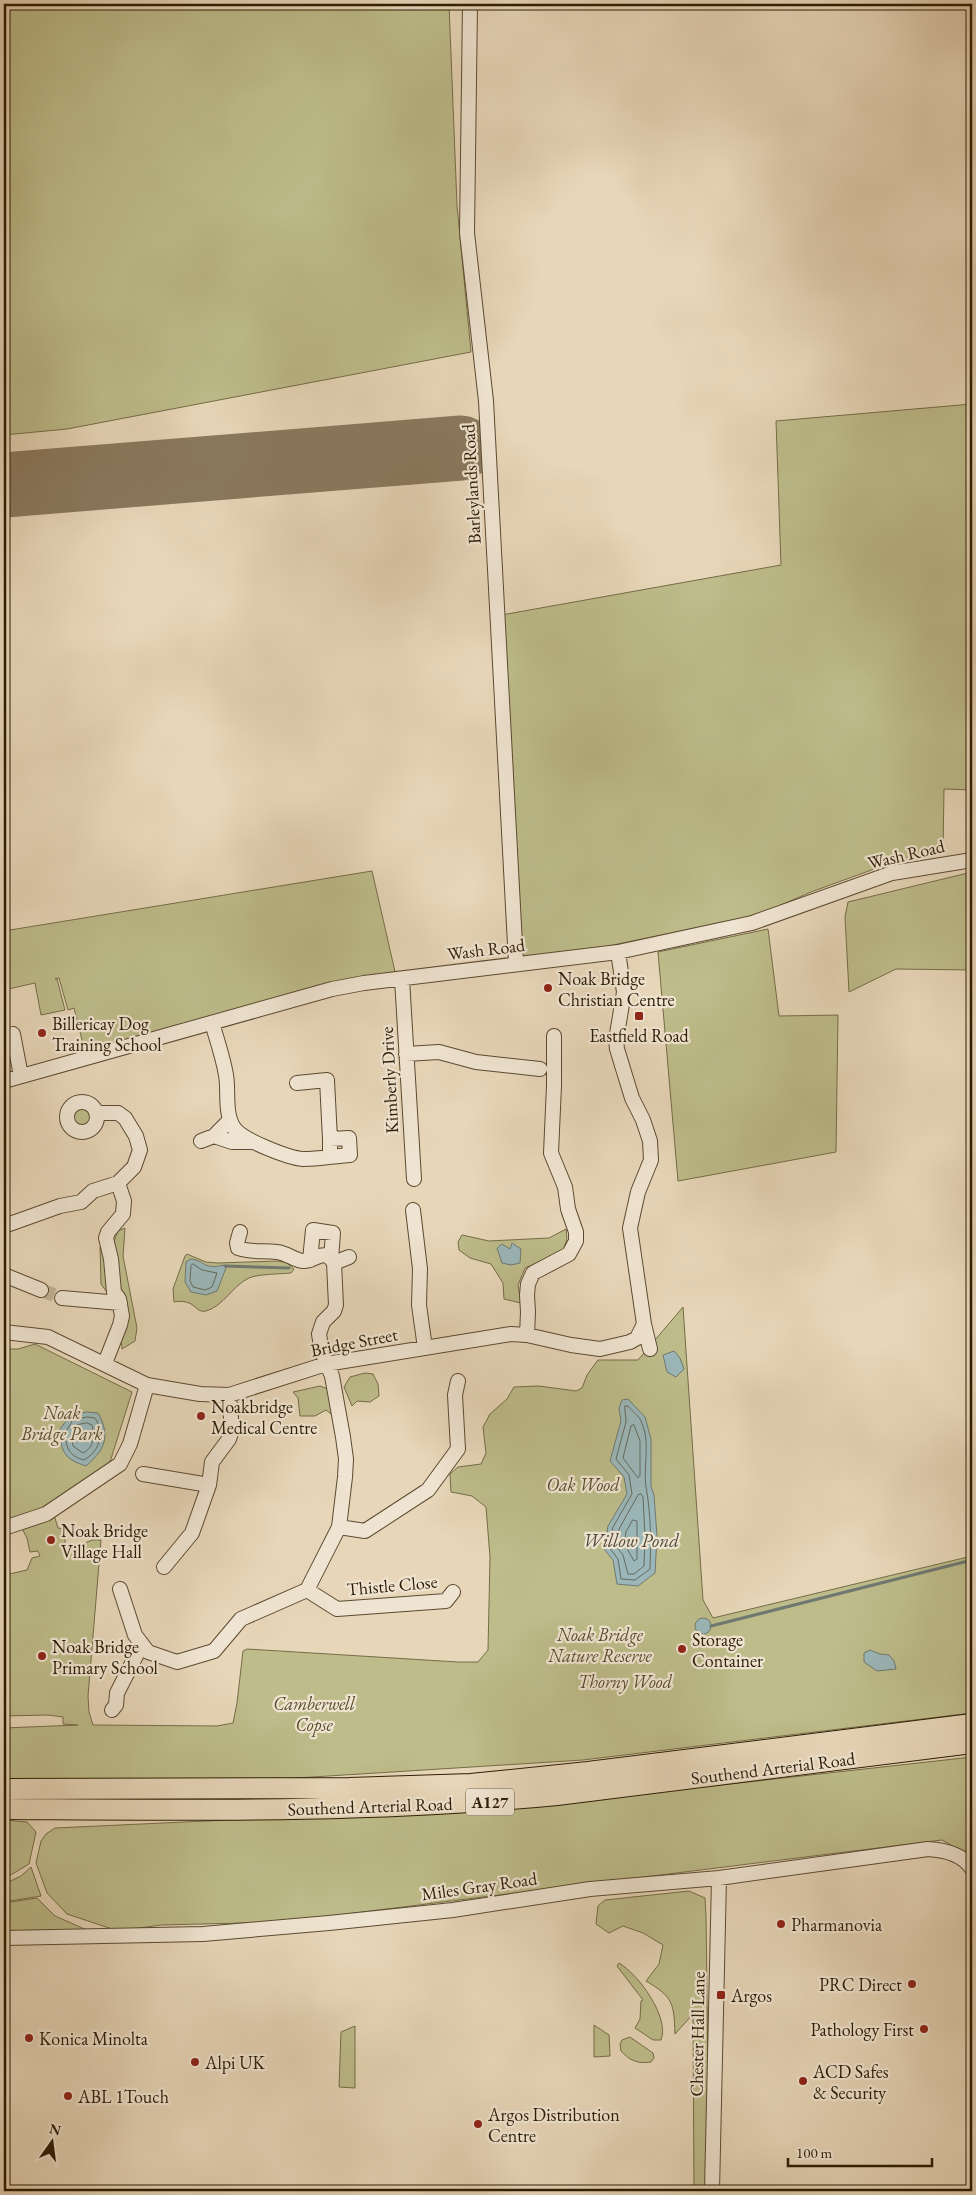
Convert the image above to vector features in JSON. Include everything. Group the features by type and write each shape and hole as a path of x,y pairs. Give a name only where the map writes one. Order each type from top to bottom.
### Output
{"highway":[{"name":"Southend Arterial Road","path":"4,1789 339,1788 471,1784 588,1772 972,1724"},
{"name":"Southend Arterial Road","path":"4,1809 257,1810 493,1802 972,1743"}],"street":[{"name":"Barleylands Road","path":"470,4 467,233 486,400 516,964"},
{"name":"Wash Road","path":"4,1081 332,989 402,978 618,952 752,923 892,873 972,860"},
{"path":"618,952 624,992 616,1040 617,1049 626,1081 650,1142 651,1160 638,1192 630,1228 643,1319 650,1349"},
{"name":"Kimberly Drive","path":"402,978 414,1179"},
{"path":"212,1023 226,1075 230,1120 234,1129 254,1142 289,1157 304,1159 350,1155 349,1138 330,1139"},
{"path":"13,1034 21,1076"},
{"path":"526,1335 528,1284 533,1273 570,1254 576,1241 576,1232 568,1209 565,1187 551,1153 554,1036"},
{"path":"406,1054 461,1053 476,1062 540,1069"},
{"path":"297,1083 327,1080 330,1156"},
{"path":"4,1226 60,1206 81,1202 93,1191 118,1183 134,1167 140,1150 136,1136 125,1118 118,1114 96,1113"},
{"path":"230,1120 208,1138 232,1142 254,1142"},
{"path":"104,1363 120,1325 120,1303 114,1292 106,1238 108,1232 123,1214 124,1208 118,1183"},
{"path":"413,1210 420,1269 419,1305 425,1348"},
{"path":"120,1590 135,1635 148,1652 177,1662 214,1651 241,1619 307,1590 339,1527 346,1459 332,1376 326,1364 319,1334 323,1322 334,1311 336,1305 332,1261 333,1233 313,1230 310,1260"},
{"path":"240,1232 237,1242 238,1248 253,1252 276,1252 303,1260 310,1260 323,1255 332,1261 349,1257"},
{"path":"4,1275 41,1290"},
{"path":"62,1298 120,1303"},
{"name":"Bridge Street","path":"4,1332 48,1337 147,1385 200,1394 229,1395 326,1364 511,1334 526,1335 600,1349 630,1342 637,1338 643,1319"},
{"path":"339,1527 365,1530 428,1490 458,1449 457,1409 454,1395 458,1381"},
{"path":"4,1528 46,1514 120,1464 130,1444 147,1385"},
{"path":"164,1567 192,1533 209,1485 212,1462 229,1439 232,1430 229,1395"},
{"path":"143,1474 209,1485"},
{"name":"Thistle Close","path":"307,1590 338,1609 446,1601 453,1592"},
{"path":"112,1710 116,1704 117,1693 142,1644"},
{"name":"Miles Gray Road","path":"4,1938 203,1934 453,1910 590,1889 719,1878 928,1849 943,1850 957,1855 972,1869"},
{"name":"Chester Hall Lane","path":"712,2191 719,1878"}],"green space":[{"path":"4,4 449,4 457,205 471,352 67,429 4,435"},
{"path":"972,404 972,790 944,789 943,853 888,864 811,892 758,915 613,945 558,959 516,963 496,616 781,565 776,421"},
{"path":"372,871 396,976 86,1056 74,1008 68,1010 59,978 55,979 57,979 65,1010 41,1015 35,983 4,990 4,931"},
{"path":"972,872 972,970 896,969 849,992 845,917 848,902"},
{"path":"768,929 779,1016 838,1015 836,1152 678,1181 658,952"},
{"path":"82,1102 88,1103 96,1111 96,1123 88,1131 82,1132 76,1131 68,1123 67,1117 68,1111 76,1103"},
{"path":"125,1228 123,1256 137,1328 135,1341 122,1349 112,1246 118,1231"},
{"path":"566,1229 567,1239 563,1251 525,1268 518,1285 521,1303 504,1299 503,1283 491,1264 470,1258 459,1250 458,1242 462,1235 489,1241 549,1238"},
{"path":"104,1245 109,1295 101,1284 100,1247"},
{"path":"187,1254 206,1262 217,1263 278,1261 287,1263 294,1269 291,1273 249,1278 218,1305 203,1311 187,1302 174,1302 173,1289"},
{"name":"Noak Bridge Nature Reserve","path":"683,1307 703,1600 713,1618 972,1556 972,1713 583,1760 265,1780 4,1779 4,1728 78,1725 63,1724 63,1717 48,1715 4,1716 5,1575 27,1570 32,1558 40,1556 38,1551 30,1552 27,1538 19,1523 4,1525 4,1349 18,1349 35,1344 132,1392 110,1462 72,1494 54,1515 58,1528 64,1529 66,1551 92,1540 101,1540 88,1696 89,1712 93,1725 217,1726 233,1723 243,1651 247,1649 478,1662 488,1650 490,1557 486,1507 472,1496 451,1492 450,1474 458,1467 481,1464 486,1453 483,1427 490,1414 507,1399 514,1387 539,1386 576,1391 582,1388 587,1375 598,1360 638,1360"},
{"path":"365,1373 373,1374 378,1384 379,1396 370,1402 357,1401 352,1406 344,1387 350,1377"},
{"path":"320,1386 328,1389 334,1411 331,1414 326,1410 315,1416 300,1416 298,1398 293,1392"},
{"path":"972,1757 972,1857 942,1840 282,1922 161,1925 118,1931 67,1914 47,1893 36,1863 41,1841 46,1834 55,1828 532,1806"},
{"path":"4,1820 27,1822 36,1832 29,1864 4,1879"},
{"path":"31,1867 41,1896 4,1902 4,1884 21,1876"},
{"path":"689,1891 705,1898 708,2070 706,2191 694,2191 693,2014 675,2034 673,2008 670,2002 662,1992 646,1981 659,1964 663,1945 643,1933 623,1926 609,1933 596,1924 598,1906 605,1900"},
{"path":"37,1898 55,1916 96,1934 4,1933 4,1903"},
{"path":"619,1963 635,1976 657,2008 663,2031 661,2040 653,2040 635,2028 640,2019 641,2001 643,2000 617,1966"},
{"path":"594,2025 609,2035 610,2056 594,2057"},
{"path":"355,2026 355,2088 339,2087 341,2032"},
{"path":"630,2037 653,2053 654,2058 651,2062 642,2063 634,2061 621,2051 620,2044 622,2040"}],"water":[{"path":"512,1243 521,1249 520,1263 511,1265 502,1263 497,1248 502,1244 510,1249"},
{"path":"191,1259 200,1261 208,1266 224,1265 226,1268 217,1291 206,1295 191,1292 185,1282 186,1262"},
{"path":"674,1351 680,1358 684,1369 676,1377 667,1372 663,1355"},
{"name":"Willow Pond","path":"628,1399 645,1417 651,1439 651,1486 654,1495 657,1536 655,1573 638,1586 617,1584 613,1560 604,1549 608,1526 627,1494 624,1477 610,1461 621,1421 619,1408 622,1400"},
{"path":"87,1412 98,1413 105,1436 102,1448 86,1466 73,1461 66,1455 59,1431 70,1417"},
{"path":"703,1618 711,1626 703,1634 695,1626"},
{"path":"870,1650 889,1655 894,1661 896,1669 877,1671 864,1662 864,1653"}],"waterway":[{"path":"225,1266 289,1268"},
{"path":"711,1626 972,1560"}],"runway":[{"path":"4,485 461,448"}],"tunnel":[{"path":"41,1290 62,1298"}],"place":[{"name":"Noak Bridge Christian Centre","path":"548,988"},
{"name":"Eastfield Road","path":"639,1016"},
{"name":"Billericay Dog Training School","path":"42,1033"},
{"name":"Noakbridge Medical Centre","path":"201,1416"},
{"name":"Noak Bridge Village Hall","path":"51,1540"},
{"name":"Storage Container","path":"682,1649"},
{"name":"Noak Bridge Primary School","path":"42,1656"},
{"name":"Pharmanovia","path":"781,1924"},
{"name":"PRC Direct","path":"912,1984"},
{"name":"Argos","path":"721,1995"},
{"name":"Pathology First","path":"924,2029"},
{"name":"Konica Minolta","path":"29,2038"},
{"name":"Alpi UK","path":"195,2062"},
{"name":"ACD Safes & Security","path":"803,2081"},
{"name":"ABL 1Touch","path":"68,2096"},
{"name":"Argos Distribution Centre","path":"478,2124"}],"park label":[{"name":"Noak Bridge Park","path":"62,1422"},
{"name":"Oak Wood","path":"583,1484"},
{"name":"Thorny Wood","path":"625,1681"},
{"name":"Camberwell Copse","path":"314,1714"}]}
